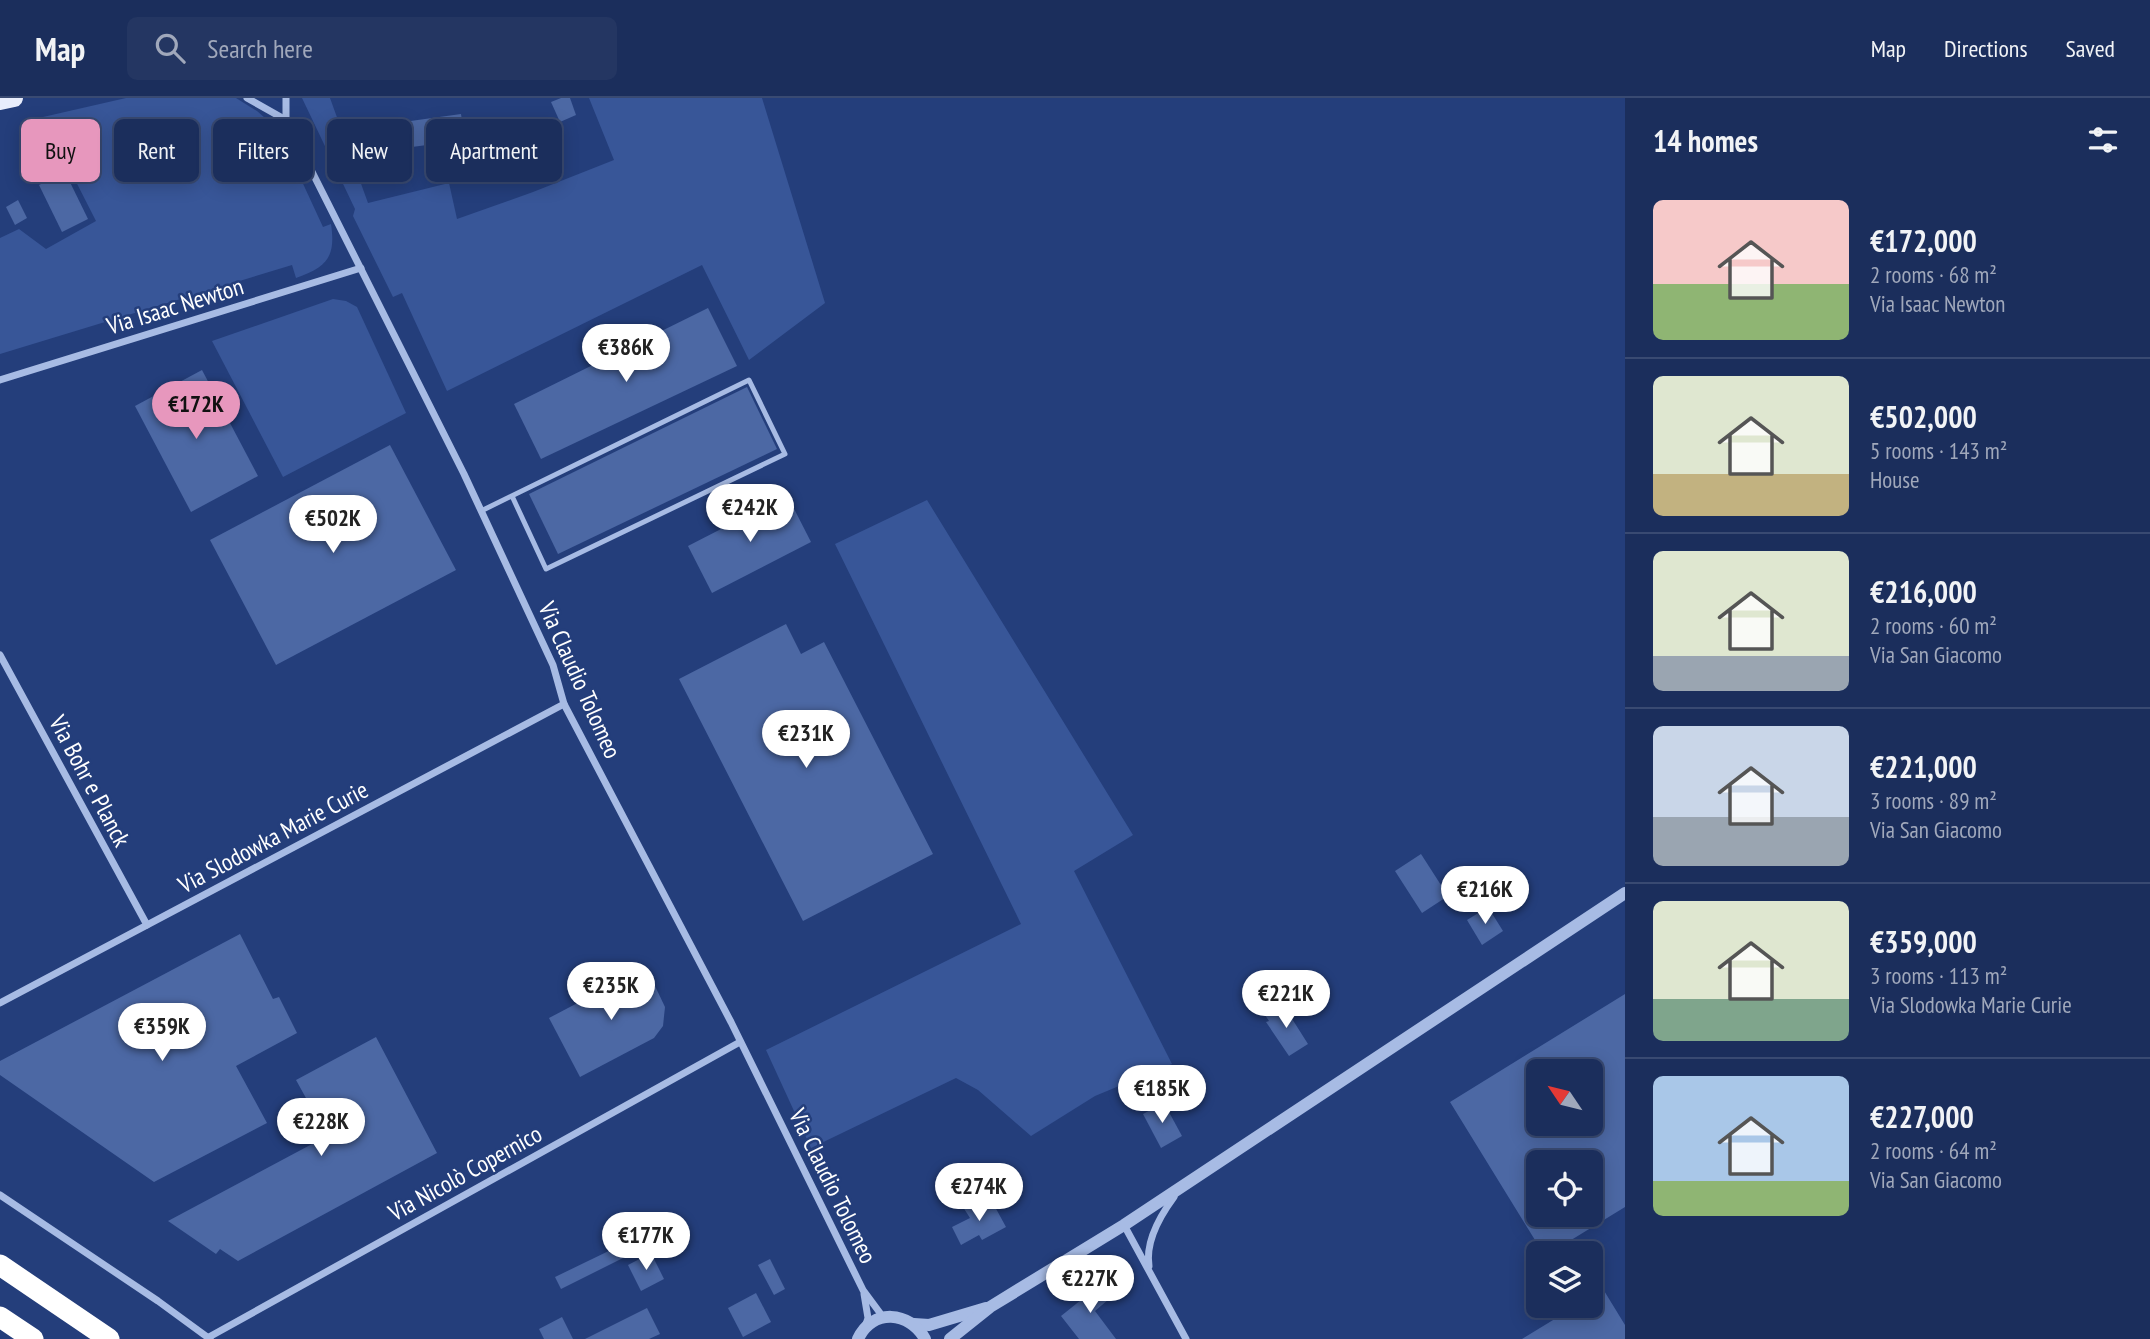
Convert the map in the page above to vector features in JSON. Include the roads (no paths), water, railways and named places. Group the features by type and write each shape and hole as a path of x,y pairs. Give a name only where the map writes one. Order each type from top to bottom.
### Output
{"highway":[{"path":"0,1265 109,1339"},
{"path":"0,1317 33,1339"}],"main road":[{"path":"0,101 13,98"}],"street":[{"path":"247,98 259,102 284,119"},
{"path":"285,98 286,119"},
{"name":"Via Claudio Tolomeo","path":"313,173 481,511 553,665 564,705 740,1042 863,1290 883,1317"},
{"name":"Via Isaac Newton","path":"0,380 361,268"},
{"name":"Via Bohr e Planck","path":"0,654 147,925"},
{"name":"Via Slodowka Marie Curie","path":"0,1003 564,705"},
{"path":"950,1339 990,1307 1124,1225 1625,893"},
{"name":"Via Nicolò Copernico","path":"210,1338 740,1042"},
{"path":"1150,1273 1148,1261 1151,1239 1162,1213 1180,1188"},
{"path":"0,1195 210,1338"},
{"path":"1124,1225 1186,1339"},
{"name":"Via Claudio Tolomeo","path":"857,1335 868,1318 863,1290"},
{"path":"857,1335 883,1317 900,1317 914,1324 929,1325 990,1307"},
{"path":"914,1324 925,1339"}],"lane":[{"path":"481,511 749,380 785,454 546,569 512,496"}]}
